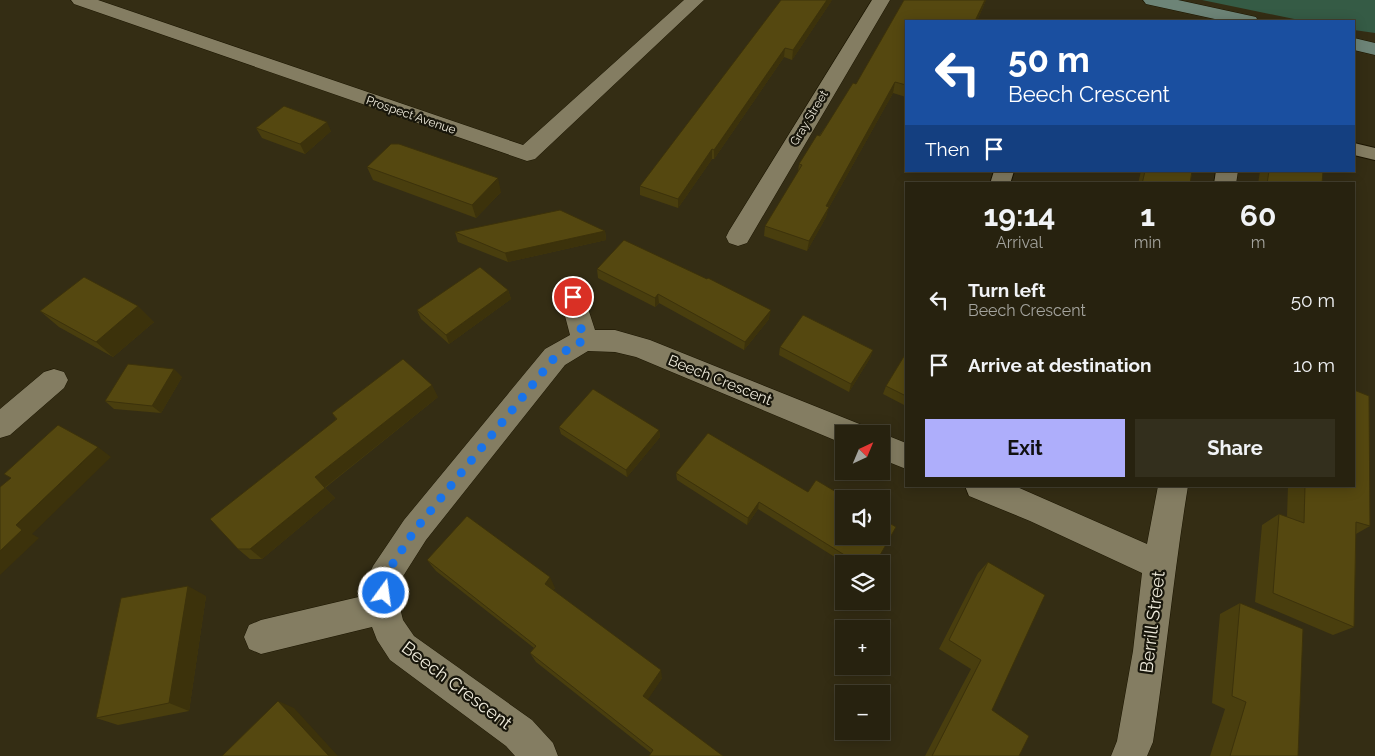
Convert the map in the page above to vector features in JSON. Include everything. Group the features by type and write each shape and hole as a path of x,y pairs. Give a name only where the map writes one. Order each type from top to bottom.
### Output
{"main road":[{"path":"1152,0 1242,20"},
{"path":"1355,44 1375,49"}],"street":[{"name":"Prospect Avenue","path":"80,0 526,154 695,0"},
{"name":"Gray Street","path":"738,237 881,0"},
{"path":"573,297 584,340"},
{"name":"Beech Crescent","path":"540,756 519,733 402,648 389,628 383,608 384,577 415,530 555,357 584,340 615,341 641,348 835,427"},
{"path":"0,426 54,380"},
{"path":"890,450 905,456"},
{"path":"982,487 1159,565"},
{"name":"Berrill Street","path":"1129,756 1134,742 1150,651 1159,565 1174,487"},
{"path":"261,638 383,608"}],"lane":[{"path":"1355,149 1375,154"}],"green space":[{"path":"1202,0 1375,0 1375,33 1355,30 1355,20 1299,20"}],"building":[{"path":"781,0 827,0 793,50 785,48 678,199 640,186"},
{"path":"904,0 985,0 975,20 905,20 905,85 895,82 826,206 829,207 809,241 765,226 802,165 799,164 817,135 820,136 853,83 856,84"},
{"path":"284,106 327,122 300,144 256,128"},
{"path":"391,144 399,144 498,178 472,205 367,167"},
{"path":"1145,172 1192,172 1190,182 1142,182"},
{"path":"1269,172 1323,172 1322,182 1267,182"},
{"path":"560,210 605,231 505,253 455,232"},
{"path":"624,240 708,278 771,310 745,342 658,294 655,298 597,269"},
{"path":"480,267 508,290 446,335 417,310"},
{"path":"84,277 138,306 96,342 40,311"},
{"path":"803,315 873,350 851,384 780,347"},
{"path":"905,355 905,396 886,386"},
{"path":"403,359 432,385 315,477 325,488 250,549 238,549 210,519 337,419 332,413"},
{"path":"128,364 174,369 152,406 105,401"},
{"path":"593,389 659,430 626,470 559,427"},
{"path":"1355,390 1369,396 1370,526 1356,522 1354,627 1273,593 1279,514 1304,523 1305,487 1355,487"},
{"path":"58,425 98,447 16,525 22,530 0,551 0,487 11,478 4,474"},
{"path":"708,433 808,492 816,480 835,491 835,545 886,545 880,555 844,555 759,502 748,518 676,473"},
{"path":"467,516 550,577 545,584 661,670 643,696 723,756 649,756 653,750 530,653 536,646 427,560"},
{"path":"890,523 896,527 890,538"},
{"path":"988,562 1045,595 992,710 1029,736 1019,756 932,756 981,660 949,640"},
{"path":"188,586 169,703 96,718 121,598"},
{"path":"1240,603 1303,629 1298,756 1230,756 1246,702 1232,696"},
{"path":"278,701 329,756 222,756"}],"route":[{"path":"384,593 384,577 415,530 555,357 584,340 573,297"}]}
